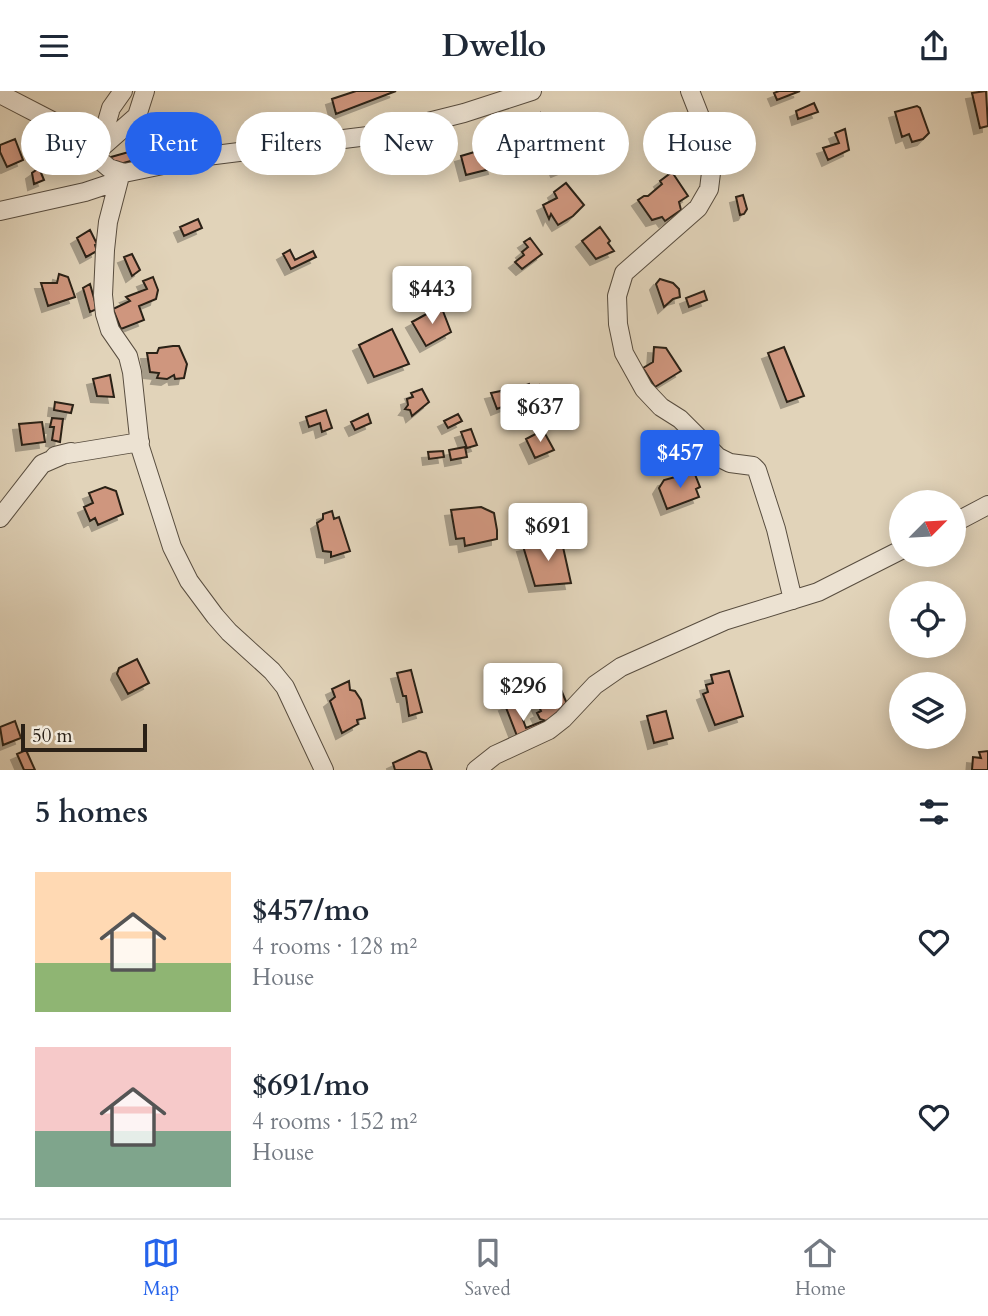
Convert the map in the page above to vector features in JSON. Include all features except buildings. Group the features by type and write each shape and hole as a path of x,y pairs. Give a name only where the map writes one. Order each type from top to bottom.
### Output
{"street":[{"path":"110,112 123,91"},
{"path":"111,139 137,116 145,91"},
{"path":"0,211 86,192 119,177 207,156 376,135 464,113 532,91"},
{"path":"690,91 708,137 712,165 709,189 698,208 624,273 617,296 618,324 624,353 644,389 661,407 680,419 718,457 730,463 753,466 757,470 776,529 793,600"},
{"path":"0,94 35,112"},
{"path":"111,170 119,177"},
{"path":"119,177 108,222 103,295 110,330 128,356 132,372 140,442 150,484 172,547 189,581 229,632 272,671 285,687 324,770"},
{"path":"0,518 42,464 71,452 140,442"},
{"path":"966,517 988,505"},
{"path":"476,770 495,755 549,730 595,685 621,667 724,621 818,592 889,556"}]}
